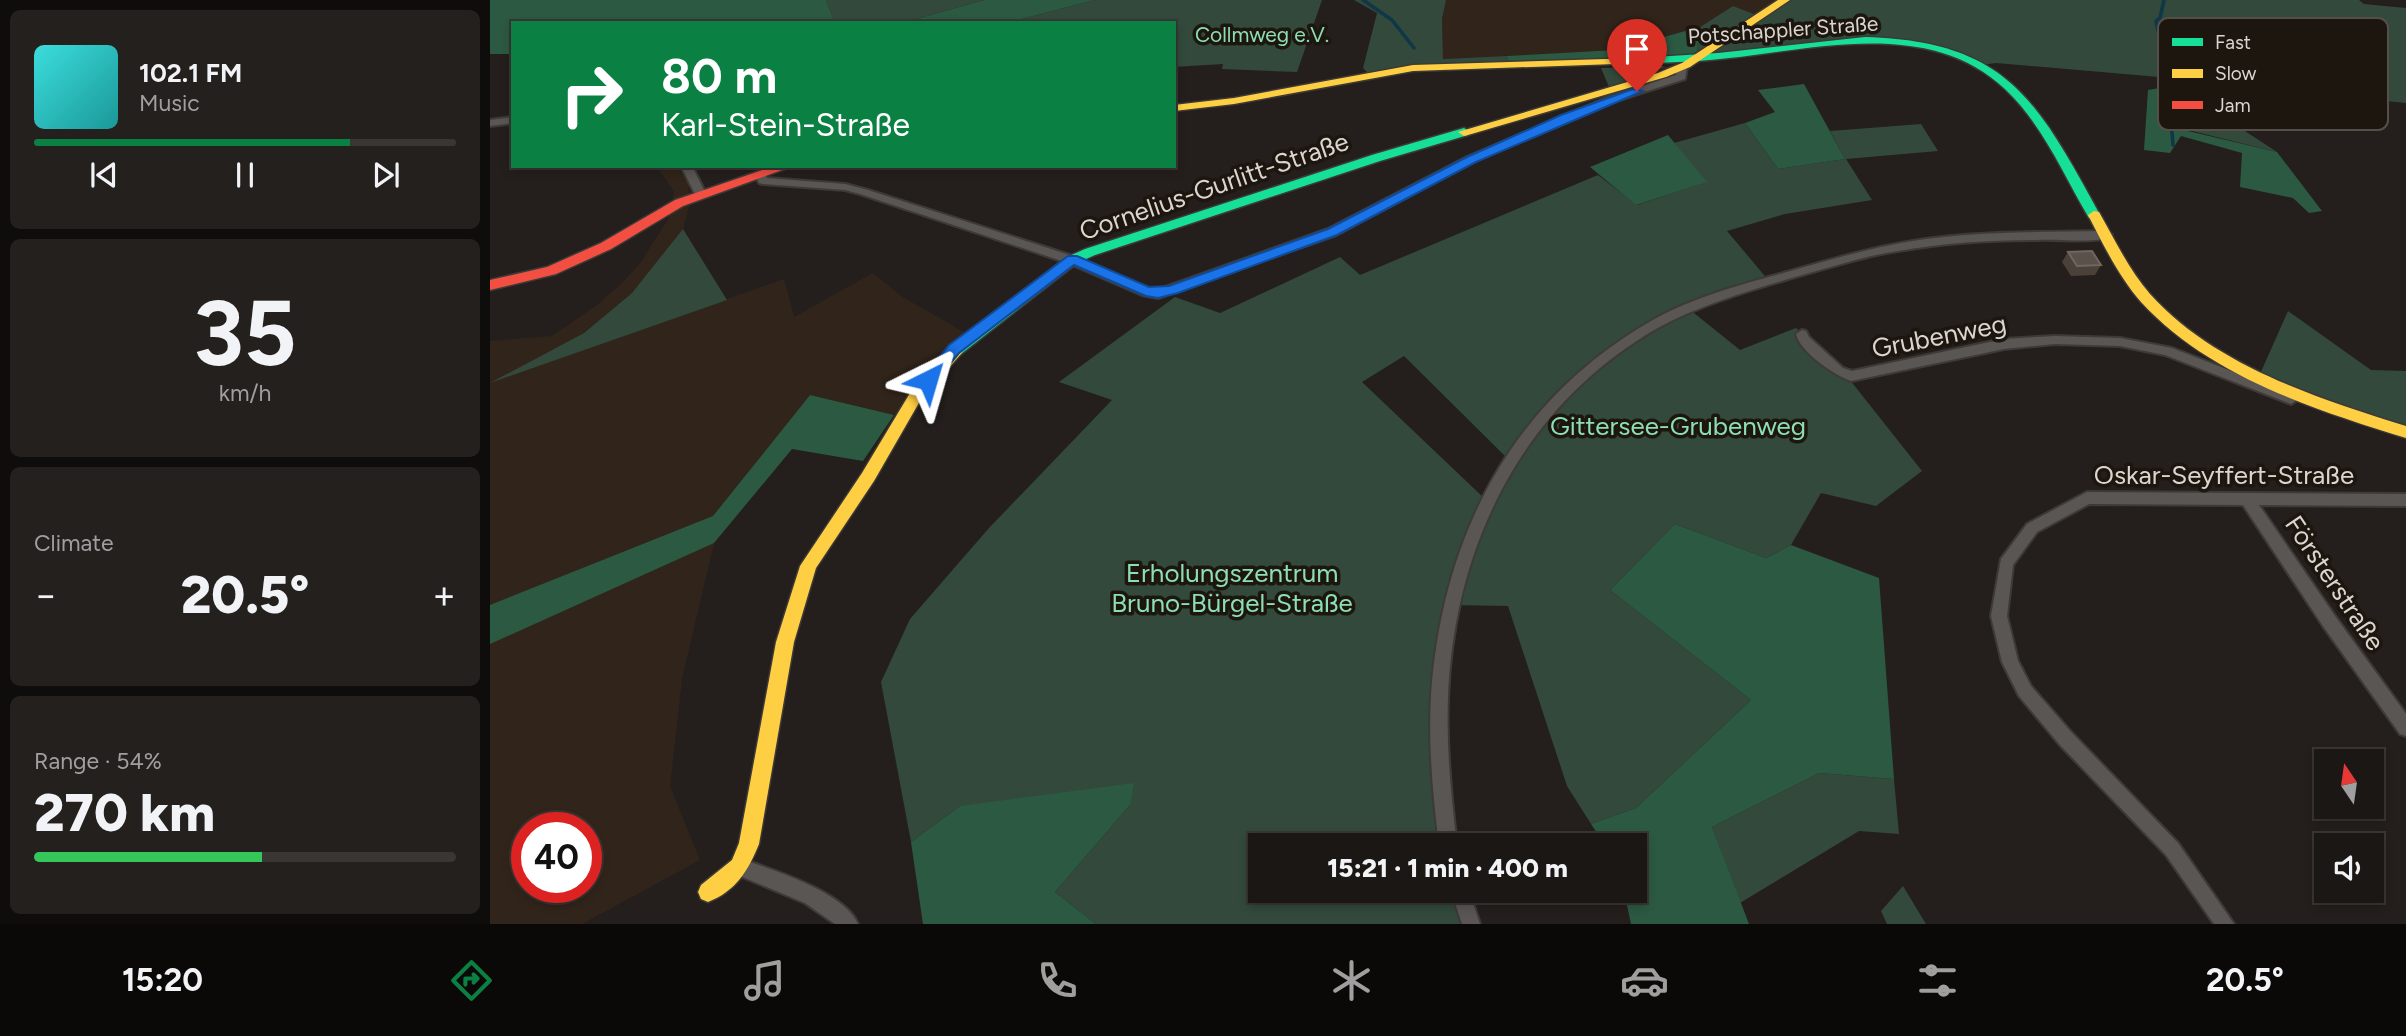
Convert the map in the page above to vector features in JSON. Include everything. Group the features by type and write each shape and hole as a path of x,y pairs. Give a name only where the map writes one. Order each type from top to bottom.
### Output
{"street":[{"path":"760,174 763,181 859,191 1072,260 1146,292 1158,294 1332,232 1483,154 1615,98 1681,77 1689,63 1785,0"},
{"name":"Potschappler Straße","path":"1176,108 1239,102 1368,73 1413,68 1689,63 1853,43 1923,46 1966,57 1997,77 2024,105 2052,143 2136,286 2170,321 2208,349 2299,392 2356,416 2406,432"},
{"name":"Cornelius-Gurlitt-Straße","path":"708,892 738,867 749,845 771,707 787,629 808,566 868,477 915,397 954,349 1072,260 1142,233 1363,162 1689,63"},
{"path":"490,123 511,120"},
{"path":"687,168 700,194"},
{"path":"490,285 524,279 578,261 679,203 780,168"},
{"path":"1447,833 1438,758 1437,710 1441,659 1451,605 1475,525 1497,479 1539,420 1595,365 1635,336 1676,314 1721,295 1894,247 1962,240 2106,235"},
{"name":"Grubenweg","path":"1802,334 1803,339 1838,371 1851,376 1971,348 2030,341 2120,342 2167,351 2288,398 2296,397 2299,392"},
{"name":"Oskar-Seyffert-Straße","path":"2225,924 2172,849 2035,704 2010,662 1999,606 2006,564 2021,538 2045,519 2080,500 2100,497 2406,500"},
{"name":"Försterstraße","path":"2248,500 2329,621 2406,728"},
{"path":"738,867 798,889 830,906 849,924"},
{"path":"1464,903 1471,924"}],"shaded area":[{"path":"1446,0 1785,0 1759,16 1733,6 1700,27 1616,50 1443,59 1442,19"},
{"path":"657,168 678,168 688,184 690,203 683,229 632,293 584,333 493,382 784,279 794,317 873,273 901,296 971,336 894,415 810,395 713,516 714,543 682,679 670,786 700,860 582,924 490,924 490,341 552,336 597,305 641,262 670,216 674,191"}],"green space":[{"path":"490,0 826,0 834,21 511,21 511,54 490,54"},
{"path":"826,0 984,0 909,21 834,21"},
{"path":"984,0 1095,0 1014,21 909,21"},
{"name":"Collmweg e.V.","path":"1095,0 1322,0 1297,72 1222,69 1223,64 1176,67 1176,21 1014,21"},
{"path":"1354,0 1446,0 1442,19 1443,59 1506,56 1510,63 1368,73 1363,68 1377,13"},
{"path":"1785,0 2359,0 2364,4 2406,8 2406,103 2388,101 2388,18 2158,18 2158,77 1996,63 1981,65 1966,57 1904,44 1853,43 1696,58 1700,27 1733,6 1759,16"},
{"path":"1700,27 1696,58 1510,63 1506,56 1616,50"},
{"path":"1666,67 1609,87 1601,68"},
{"path":"1804,84 1845,159 1778,169 1745,123 1775,112 1758,90"},
{"path":"2158,88 2158,130 2188,130 2277,152 2322,211 2309,213 2293,198 2240,187 2242,153 2181,136 2170,153 2144,150 2148,90"},
{"name":"Erholungszentrum Bruno-Bürgel-Straße","path":"1745,123 1778,169 1845,159 1830,131 1921,124 1938,151 1846,159 1872,200 1785,214 1727,231 1769,281 1689,309 1740,350 1796,328 1846,375 1922,471 1876,506 1821,493 1791,545 1766,558 1675,524 1610,590 1751,700 1636,808 1591,824 1567,786 1508,606 1452,605 1441,802 1446,833 1248,833 1248,903 1464,903 1471,924 1096,924 1055,892 1130,805 960,806 911,842 881,682 910,619 989,528 1112,400 1059,382 1175,297 1220,313 1340,257 1360,275 1598,175 1637,205 1706,182 1674,143","holes":["1404,356 1509,460 1485,499 1362,382"]},
{"path":"2188,130 2243,130 2277,152"},
{"path":"1668,135 1707,182 1636,205 1590,167"},
{"path":"683,229 727,300 490,383 584,333 632,293"},
{"path":"2288,311 2371,370 2406,371 2406,432 2260,374"},
{"path":"810,395 894,415 863,461 792,449 714,543 490,644 490,605 713,516"},
{"path":"1675,524 1766,558 1791,545 1879,578 1894,779 1819,773 1712,827 1749,924 1631,924 1627,903 1647,903 1647,833 1597,833 1591,824 1636,808 1751,700 1610,590"},
{"path":"1819,773 1894,779 1899,834 1859,831 1740,903 1712,827"},
{"path":"1134,783 1130,805 1055,892 1096,924 923,924 911,842 960,806"},
{"path":"1903,886 1926,924 1887,924 1881,911"}],"building":[{"path":"2092,251 2101,265 2077,266 2068,252"}],"waterway":[{"path":"1363,0 1392,20 1414,48"},
{"path":"2160,18 2164,0"},
{"path":"2158,20 2158,30"},
{"path":"2172,130 2173,145"}],"traffic: fast":[{"path":"1639,61 1718,56 1865,40 1932,46 1964,57 1993,73 2009,87 2051,138 2094,215"},
{"path":"956,350 1072,260 1090,252 1376,158 1464,132"}],"traffic: slow":[{"path":"1464,132 1662,75 1686,65 1785,0"},
{"path":"1176,108 1234,101 1413,68 1639,61"},
{"path":"2094,215 2111,247 2145,297 2169,321 2198,343 2231,363 2302,396 2406,432"},
{"path":"708,892 739,867 749,844 785,642 808,566 868,477 915,397 956,350"}],"traffic: jam":[{"path":"490,285 551,271 606,246 679,203 781,168"}],"route":[{"path":"928,380 954,349 1072,260 1146,292 1158,294 1173,290 1207,275 1332,232 1472,159 1565,118 1637,91"}],"park label":[{"name":"Gittersee-Grubenweg","path":"1678,426"}]}
